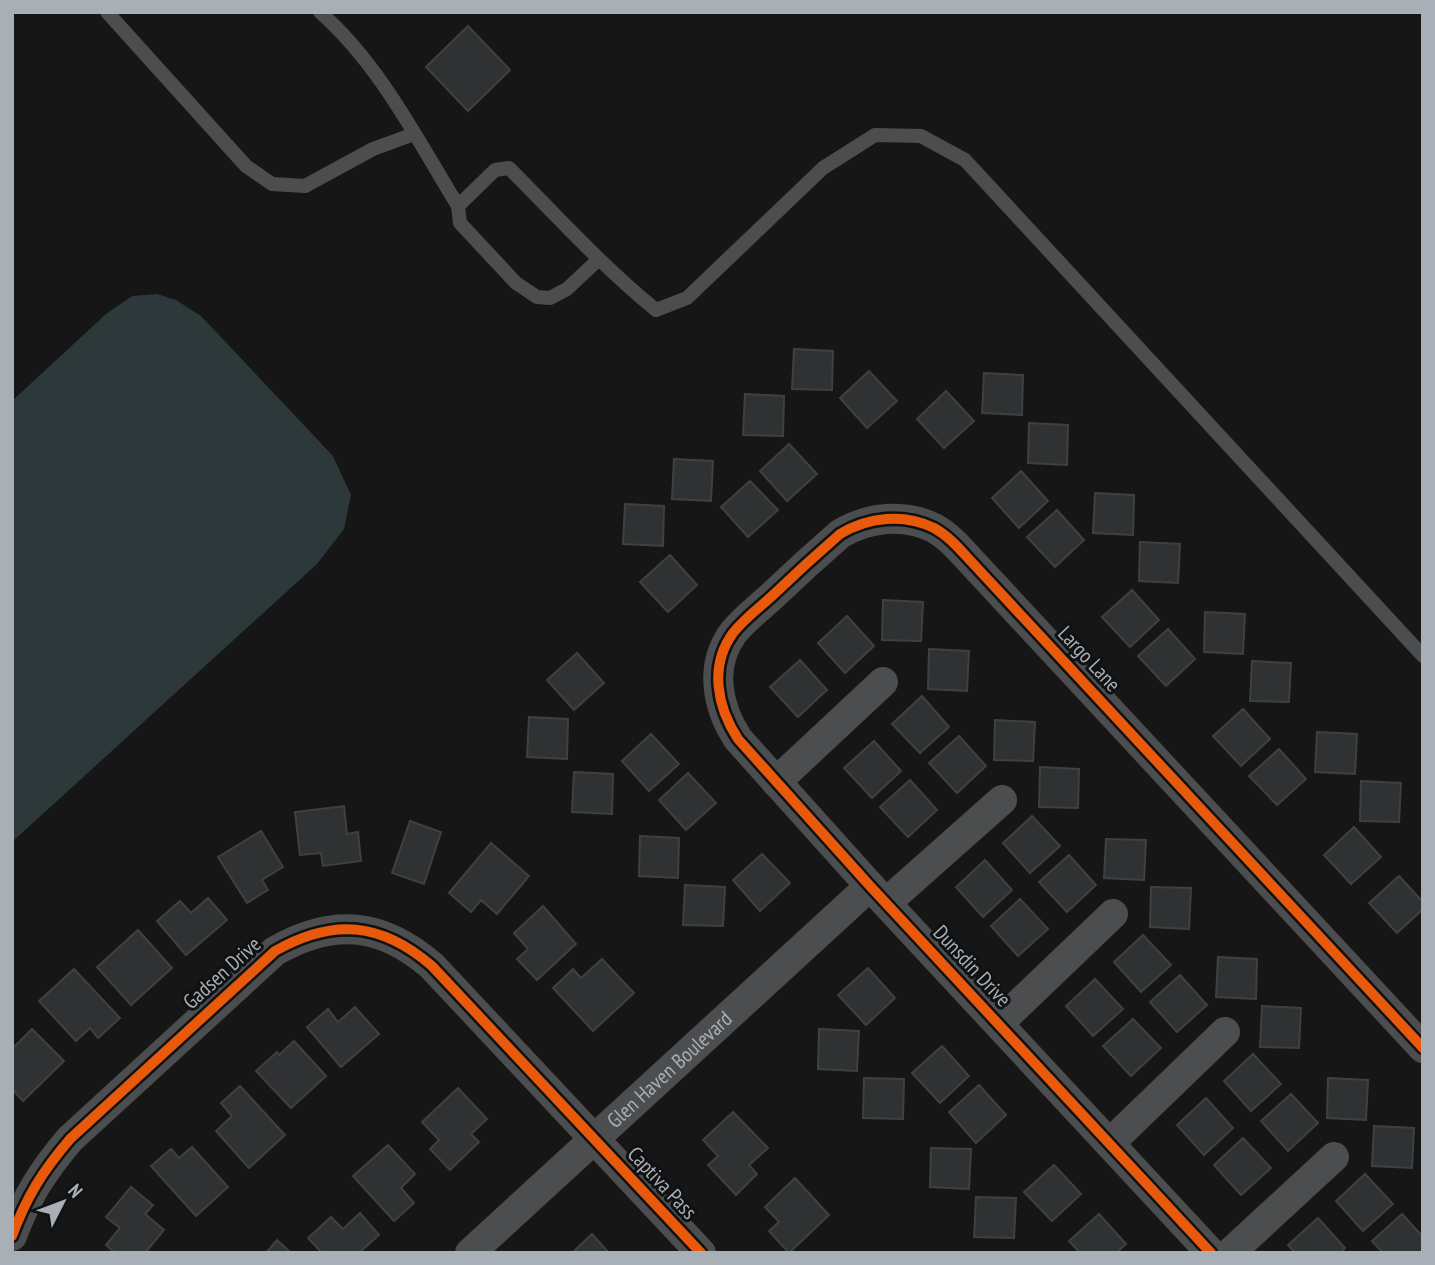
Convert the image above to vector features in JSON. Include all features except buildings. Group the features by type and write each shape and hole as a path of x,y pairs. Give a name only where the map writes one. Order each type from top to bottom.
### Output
{"street":[{"name":"Largo Lane","path":"719,696 720,660 733,633 840,534 855,525 886,519 916,522 933,528 948,537 967,557 1423,1048"},
{"path":"776,782 883,681"},
{"name":"Dunsdin Drive","path":"719,696 726,720 738,739 878,895 1211,1253"},
{"name":"Glen Haven Boulevard","path":"470,1253 594,1140 878,895 1002,800"},
{"path":"999,1023 1113,914"},
{"name":"Gadsen Drive","path":"12,1236 24,1205 43,1170 70,1139 275,951 306,935 340,928 374,932 415,951 594,1140"},
{"path":"1110,1143 1225,1032"},
{"name":"Captiva Pass","path":"594,1140 701,1253"},
{"path":"1230,1253 1334,1157"}],"lane":[{"path":"107,12 246,166 272,184 305,186 373,149 414,134"},
{"path":"320,12 344,33 375,74 458,206 460,223 516,283 537,297 550,298 566,289 599,259"},
{"path":"458,206 495,170 509,168 625,285 656,310 687,298 823,168 875,135 921,136 965,160 1423,656"}],"shaded area":[{"path":"157,294 176,300 201,316 333,456 351,495 344,529 317,564 12,842 12,401 106,314 132,296"}],"cycle path":[{"path":"1211,1253 870,886 738,739 725,714 718,673 725,646 747,618 840,534 851,528 874,521 898,519 922,523 939,531 948,537 1423,1048"},
{"path":"12,1236 36,1185 70,1139 275,951 317,933 356,930 394,940 432,966 701,1253"}]}
